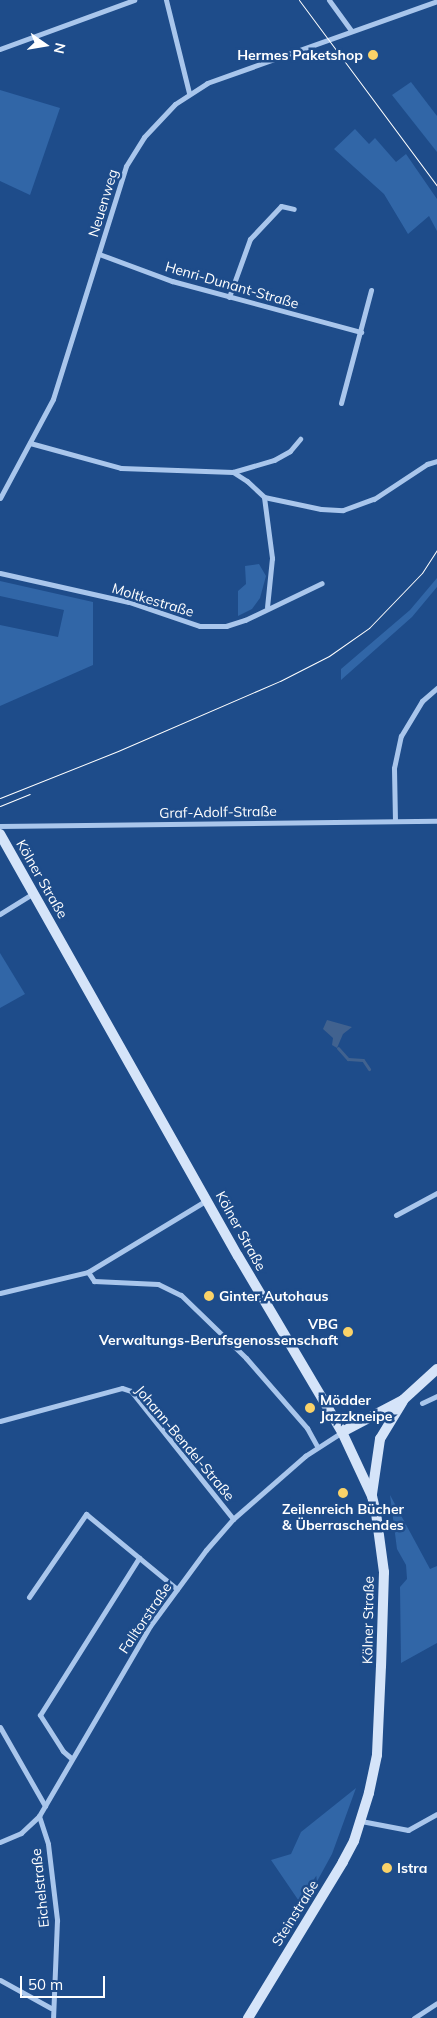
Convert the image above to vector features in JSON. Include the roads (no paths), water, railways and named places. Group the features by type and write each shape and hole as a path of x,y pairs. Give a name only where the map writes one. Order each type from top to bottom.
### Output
{"main road":[{"name":"Kölner Straße","path":"0,834 342,1432 372,1496 384,1572 380,1716 377,1755 361,1821"},
{"path":"342,1432 403,1400 437,1369"},
{"path":"372,1496 380,1439 403,1400"},
{"name":"Steinstraße","path":"248,2018 343,1862 361,1821"}],"street":[{"path":"0,49 134,0"},
{"path":"166,0 189,93"},
{"path":"329,0 351,30"},
{"name":"Neuenweg","path":"0,498 53,399 126,166 144,137 189,93 224,76 437,1"},
{"path":"229,297 250,239 281,206 294,208"},
{"name":"Henri-Dunant-Straße","path":"99,254 172,281 361,332"},
{"path":"341,402 371,290"},
{"path":"30,443 121,468 232,472 274,460 290,451 300,439"},
{"path":"264,497 321,509 343,510 374,499 427,464 437,461"},
{"path":"232,472 259,489 264,497 272,558 267,608"},
{"name":"Moltkestraße","path":"0,573 128,602 200,626 226,626 322,583"},
{"path":"395,821 394,768 401,736 422,702 437,688"},
{"name":"Graf-Adolf-Straße","path":"0,826 437,821"},
{"path":"0,914 33,893"},
{"path":"396,1215 437,1193"},
{"path":"0,1293 88,1272 208,1200"},
{"path":"88,1272 94,1282 158,1284 181,1295 246,1358 307,1428 316,1446"},
{"name":"Johann-Bendel-Straße","path":"0,1420 122,1388 131,1391 233,1519"},
{"path":"422,1403 437,1396"},
{"name":"Falltorstraße","path":"0,1842 21,1833 39,1816 71,1758 150,1626 233,1519 316,1446 342,1432"},
{"path":"29,1597 86,1514 177,1589"},
{"path":"71,1758 63,1751 40,1715 139,1558"},
{"path":"0,1726 44,1806"},
{"path":"361,1821 408,1830 437,1814"},
{"name":"Eichelstraße","path":"39,1816 48,1844 57,1920 51,2008 53,2018"},
{"path":"0,1980 51,2008"},
{"path":"414,2018 437,2003"}],"waterway":[{"path":"338,1048 348,1059 363,1060 369,1069"}],"tram line":[{"path":"299,0 437,186"},
{"path":"0,798 118,751 280,681 329,656 369,628 422,573 437,550"},
{"path":"0,806 30,794"}],"place":[{"name":"Hermes Paketshop","path":"373,55"},
{"name":"Ginter Autohaus","path":"209,1296"},
{"name":"VBG Verwaltungs-Berufsgenossenschaft","path":"348,1332"},
{"name":"Mödder Jazzkneipe","path":"310,1408"},
{"name":"Zeilenreich Bücher & Überraschendes","path":"343,1493"},
{"name":"Istra","path":"387,1868"}]}
